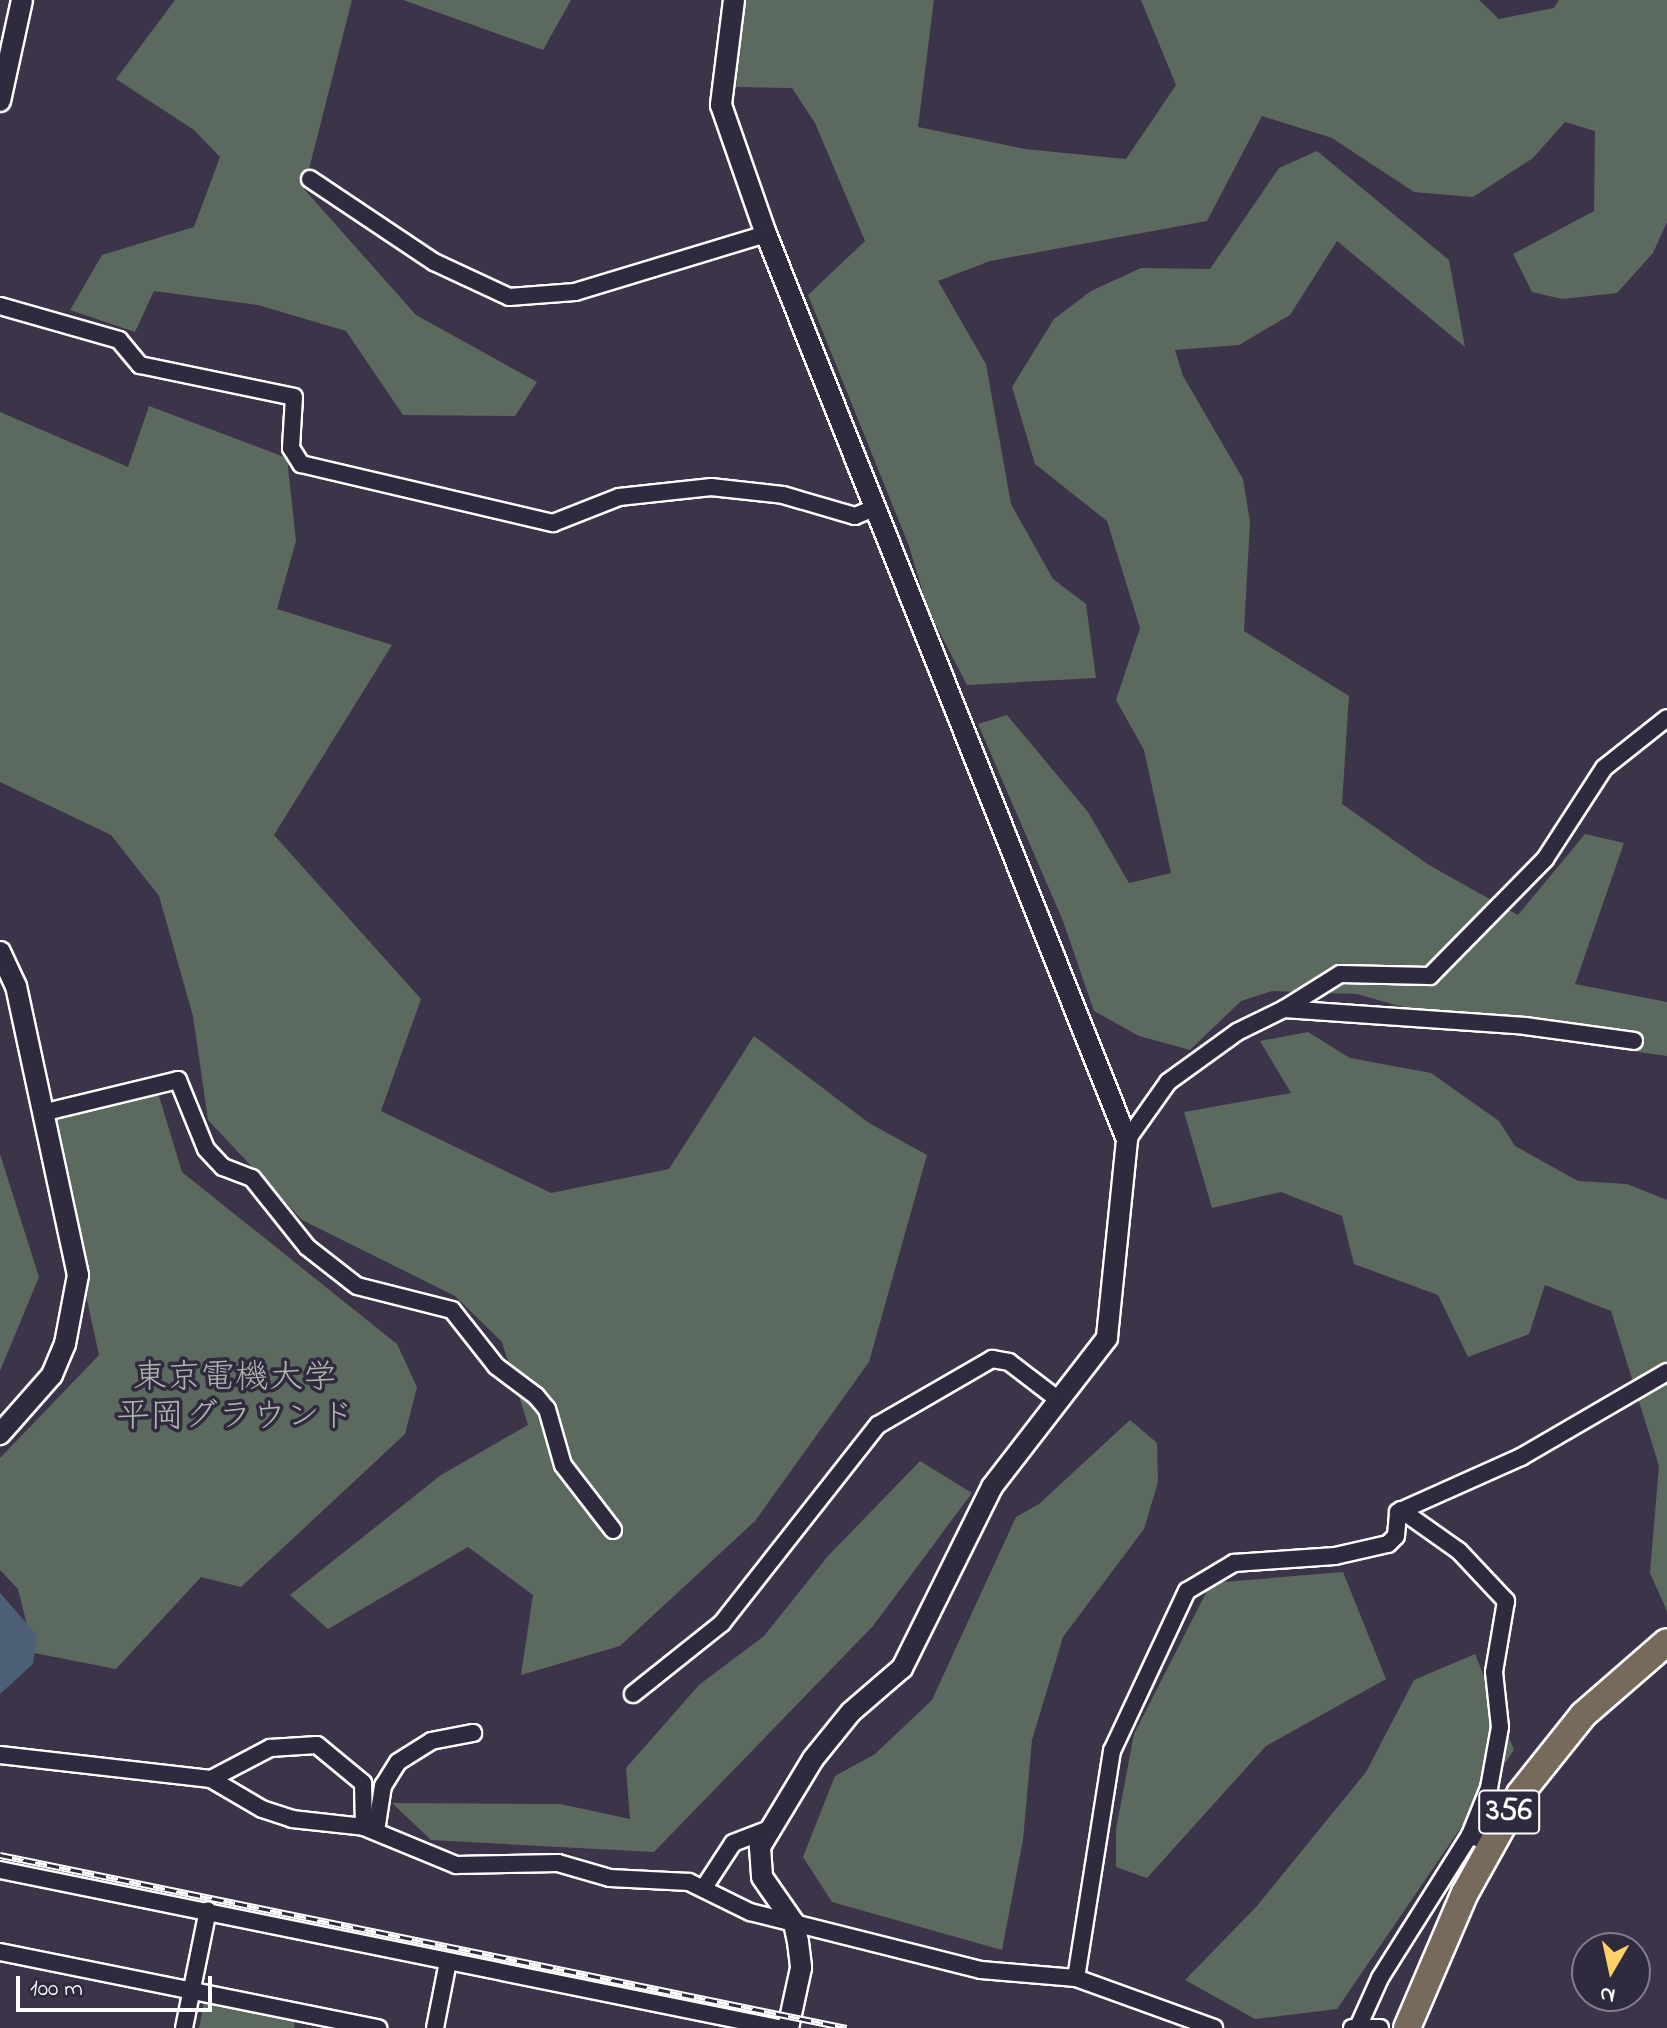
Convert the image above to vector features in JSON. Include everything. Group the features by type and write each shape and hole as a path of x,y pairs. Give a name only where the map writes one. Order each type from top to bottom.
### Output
{"highway":[{"name":"356","path":"1408,2026 1480,1839 1583,1715 1667,1642"}],"street":[{"path":"0,101 22,0"},
{"path":"734,0 721,105 766,234 1127,1140 1107,1338 992,1487 902,1668 851,1712 769,1829 760,1847 762,1877 794,1923 801,1968 788,2028"},
{"path":"310,179 460,278 509,297 575,292 766,234"},
{"path":"0,306 119,340 140,365 294,397 291,448 301,464 553,523 619,497 711,487 783,495 855,516 876,507"},
{"path":"1127,1140 1168,1082 1237,1032 1284,1009 1340,974 1430,976 1545,859 1604,768 1667,718"},
{"path":"0,952 16,986 46,1112 75,1248 76,1302 52,1375 0,1434"},
{"path":"1284,1009 1525,1026 1634,1041"},
{"path":"46,1112 178,1080 206,1149 223,1167 252,1178 307,1247 357,1286 452,1310 496,1366 536,1396 563,1465 613,1530"},
{"path":"633,1694 722,1623 878,1425 992,1359 1009,1362 1060,1401"},
{"path":"1076,1978 1112,1751 1187,1591 1234,1563 1335,1556 1388,1544 1401,1510 1521,1457 1667,1372"},
{"path":"1358,2027 1380,1978 1480,1839 1500,1727 1494,1672 1506,1601 1459,1551 1401,1510"},
{"path":"370,1829 383,1786 398,1762 431,1741 473,1733"},
{"path":"211,1779 270,1748 317,1745 363,1783 370,1829"},
{"path":"0,1755 211,1779 292,1819 370,1829 456,1865 558,1863 583,1874 705,1886 750,1912 981,1970 1076,1978 1214,2028"},
{"path":"705,1886 733,1843 769,1829"},
{"path":"0,1870 208,1910 448,1962 695,2021 778,2028"},
{"path":"184,2028 208,1910"},
{"path":"0,1952 192,1990 298,2020 378,2028"},
{"path":"435,2028 448,1962"},
{"path":"1352,2028 1380,2028"}],"green space":[{"path":"175,0 352,0 304,189 416,315 537,382 515,416 403,415 346,331 258,305 154,291 135,332 70,310 102,255 194,227 220,157 194,130 116,79"},
{"path":"403,0 571,0 543,50"},
{"path":"745,0 934,0 918,127 1025,149 1126,159 1176,85 1141,0 1479,0 1499,19 1554,8 1559,0 1667,0 1667,222 1653,253 1617,293 1562,299 1532,292 1513,254 1594,211 1595,131 1565,122 1533,158 1473,197 1414,192 1332,138 1262,116 1207,221 990,261 938,281 986,364 1011,504 1053,579 1086,604 1096,678 967,685 928,610 909,546 808,295 865,241 815,123 792,88 736,87"},
{"path":"1317,151 1449,260 1465,347 1337,241 1290,315 1239,345 1175,350 1183,376 1243,479 1250,522 1244,631 1349,696 1342,804 1429,865 1518,915 1585,834 1624,843 1575,984 1667,1002 1667,1056 1483,1030 1357,994 1272,991 1241,1001 1190,1050 1139,1036 1094,1011 1063,921 978,724 1007,715 1088,812 1129,883 1171,873 1144,750 1116,700 1140,628 1107,521 1035,464 1012,387 1054,319 1091,291 1141,268 1210,269 1279,168"},
{"path":"149,406 287,458 296,541 277,609 392,645 274,835 421,999 381,1111 551,1193 669,1169 754,1036 869,1123 927,1155 869,1362 755,1521 620,1646 521,1675 533,1595 468,1547 328,1629 290,1595 441,1475 528,1425 502,1342 455,1296 302,1220 208,1120 193,1016 159,896 111,835 0,782 0,412 128,467"},
{"path":"1308,1032 1350,1058 1431,1073 1499,1121 1515,1146 1578,1181 1627,1184 1667,1200 1667,1611 1650,1573 1659,1466 1611,1311 1545,1285 1529,1334 1468,1357 1438,1295 1354,1264 1342,1216 1281,1192 1212,1208 1184,1112 1291,1093 1260,1041"},
{"name":"東京電機大学 平岡グラウンド","path":"156,1086 182,1172 397,1344 417,1387 405,1434 241,1587 201,1577 116,1669 34,1653 18,1589 0,1570 0,1458 99,1355 46,1112"},
{"path":"0,1154 39,1277 0,1371"},
{"path":"1130,1420 1157,1443 1158,1482 1144,1529 1063,1637 1032,1740 1023,1840 1002,1950 832,1902 803,1857 835,1776 875,1754 932,1700 1016,1517 1039,1504"},
{"path":"920,1461 972,1493 873,1626 654,1852 431,1840 392,1803 560,1804 630,1819 626,1768 699,1685 764,1636 828,1556"},
{"path":"1343,1572 1386,1679 1266,1746 1147,1878 1116,1867 1116,1829 1134,1734 1211,1583"},
{"path":"1475,1654 1514,1750 1337,2009 1255,2019 1185,1980 1257,1906 1366,1772 1414,1680"},
{"path":"205,1997 296,2016 294,2028 199,2028"}],"water":[{"path":"0,1593 37,1635 33,1664 0,1694"}],"railway":[{"path":"0,1855 847,2028"}]}
